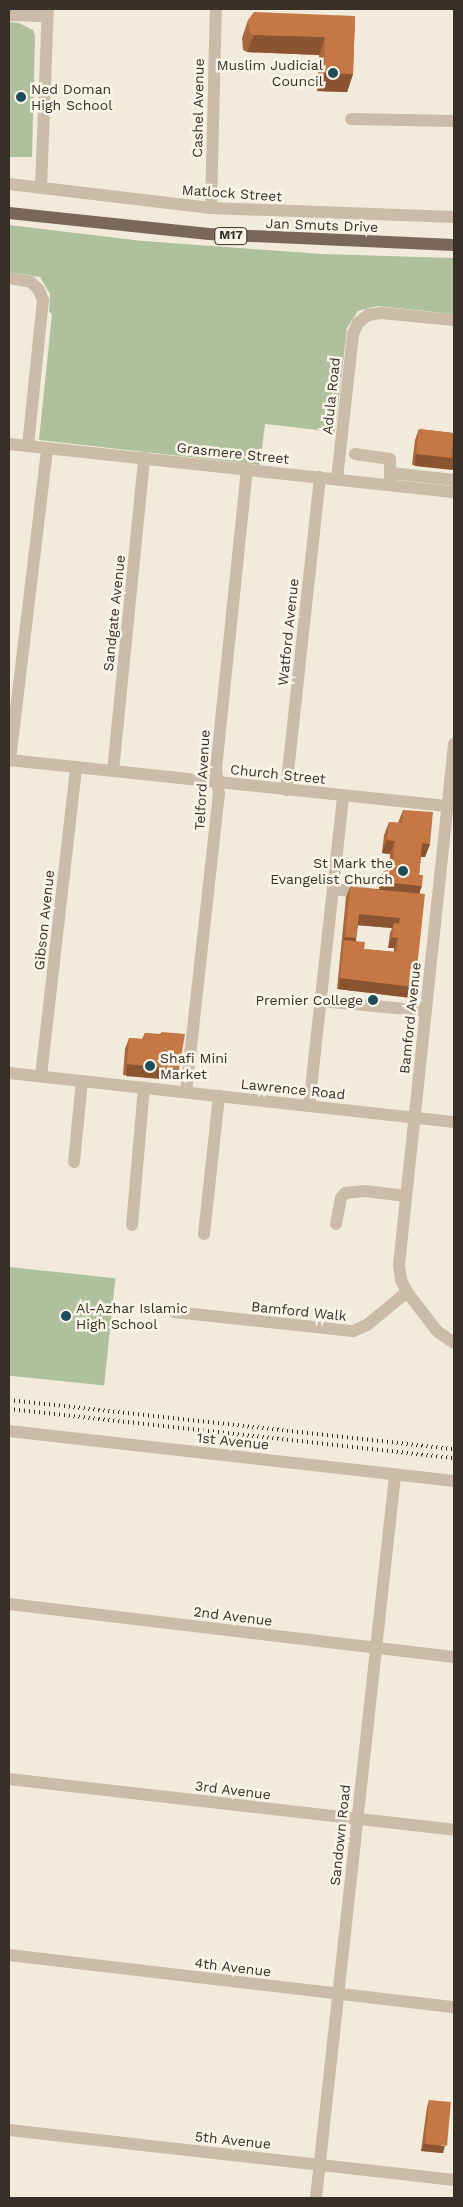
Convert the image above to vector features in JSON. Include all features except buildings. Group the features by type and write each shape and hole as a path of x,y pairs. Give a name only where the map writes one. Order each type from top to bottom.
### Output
{"main road":[{"name":"Jan Smuts Drive","path":"9,213 209,234 454,245"}],"street":[{"name":"Cashel Avenue","path":"211,208 216,9"},
{"path":"9,15 48,12 41,188"},
{"path":"351,119 454,121"},
{"name":"Matlock Street","path":"9,184 211,208 454,217"},
{"path":"9,278 31,282 40,290 43,300 28,446"},
{"name":"Adula Road","path":"337,479 353,334 363,319 381,313 454,320"},
{"name":"Grasmere Street","path":"9,444 337,479 390,479 454,492"},
{"path":"10,760 47,448"},
{"path":"355,454 388,457 391,461 390,479 454,480"},
{"name":"Sandgate Avenue","path":"113,771 144,458"},
{"name":"Telford Avenue","path":"186,1092 218,782 216,769 247,469"},
{"name":"Watford Avenue","path":"286,790 320,477"},
{"name":"Bamford Avenue","path":"454,744 451,807 426,1011 399,1270 407,1292 436,1331 454,1343"},
{"name":"Church Street","path":"10,760 451,807"},
{"name":"Gibson Avenue","path":"41,1076 76,767"},
{"path":"309,1106 343,796"},
{"path":"333,889 374,894"},
{"path":"321,1001 426,1011"},
{"name":"Lawrence Road","path":"9,1073 454,1122"},
{"path":"74,1162 82,1081"},
{"path":"132,1225 144,1088"},
{"path":"204,1234 219,1096"},
{"path":"336,1224 341,1198 345,1193 365,1191 406,1196"},
{"name":"Bamford Walk","path":"174,1312 353,1332 367,1325 407,1292"},
{"name":"1st Avenue","path":"9,1431 454,1481"},
{"name":"Sandown Road","path":"316,2198 396,1475"},
{"name":"2nd Avenue","path":"9,1604 454,1656"},
{"name":"3rd Avenue","path":"9,1779 454,1830"},
{"name":"4th Avenue","path":"9,1955 454,2007"},
{"name":"5th Avenue","path":"9,2130 454,2180"}],"green space":[{"name":"Ned Doman High School","path":"9,22 19,23 33,30 35,36 32,157 9,157"},
{"path":"9,225 143,241 322,254 454,258 454,314 377,306 358,311 347,328 335,432 265,424 260,465 39,440 52,314 49,312 50,294 40,277 9,272"},
{"name":"Al-Azhar Islamic High School","path":"9,1267 115,1278 104,1386 9,1376"}],"railway":[{"path":"9,1400 454,1449"},
{"path":"9,1409 454,1458"}],"place":[{"name":"Muslim Judicial Council","path":"333,73"},
{"name":"Ned Doman High School","path":"21,97"},
{"name":"St Mark the Evangelist Church","path":"403,871"},
{"name":"Premier College","path":"373,1000"},
{"name":"Shafi Mini Market","path":"150,1066"},
{"name":"Al-Azhar Islamic High School","path":"66,1316"}]}
